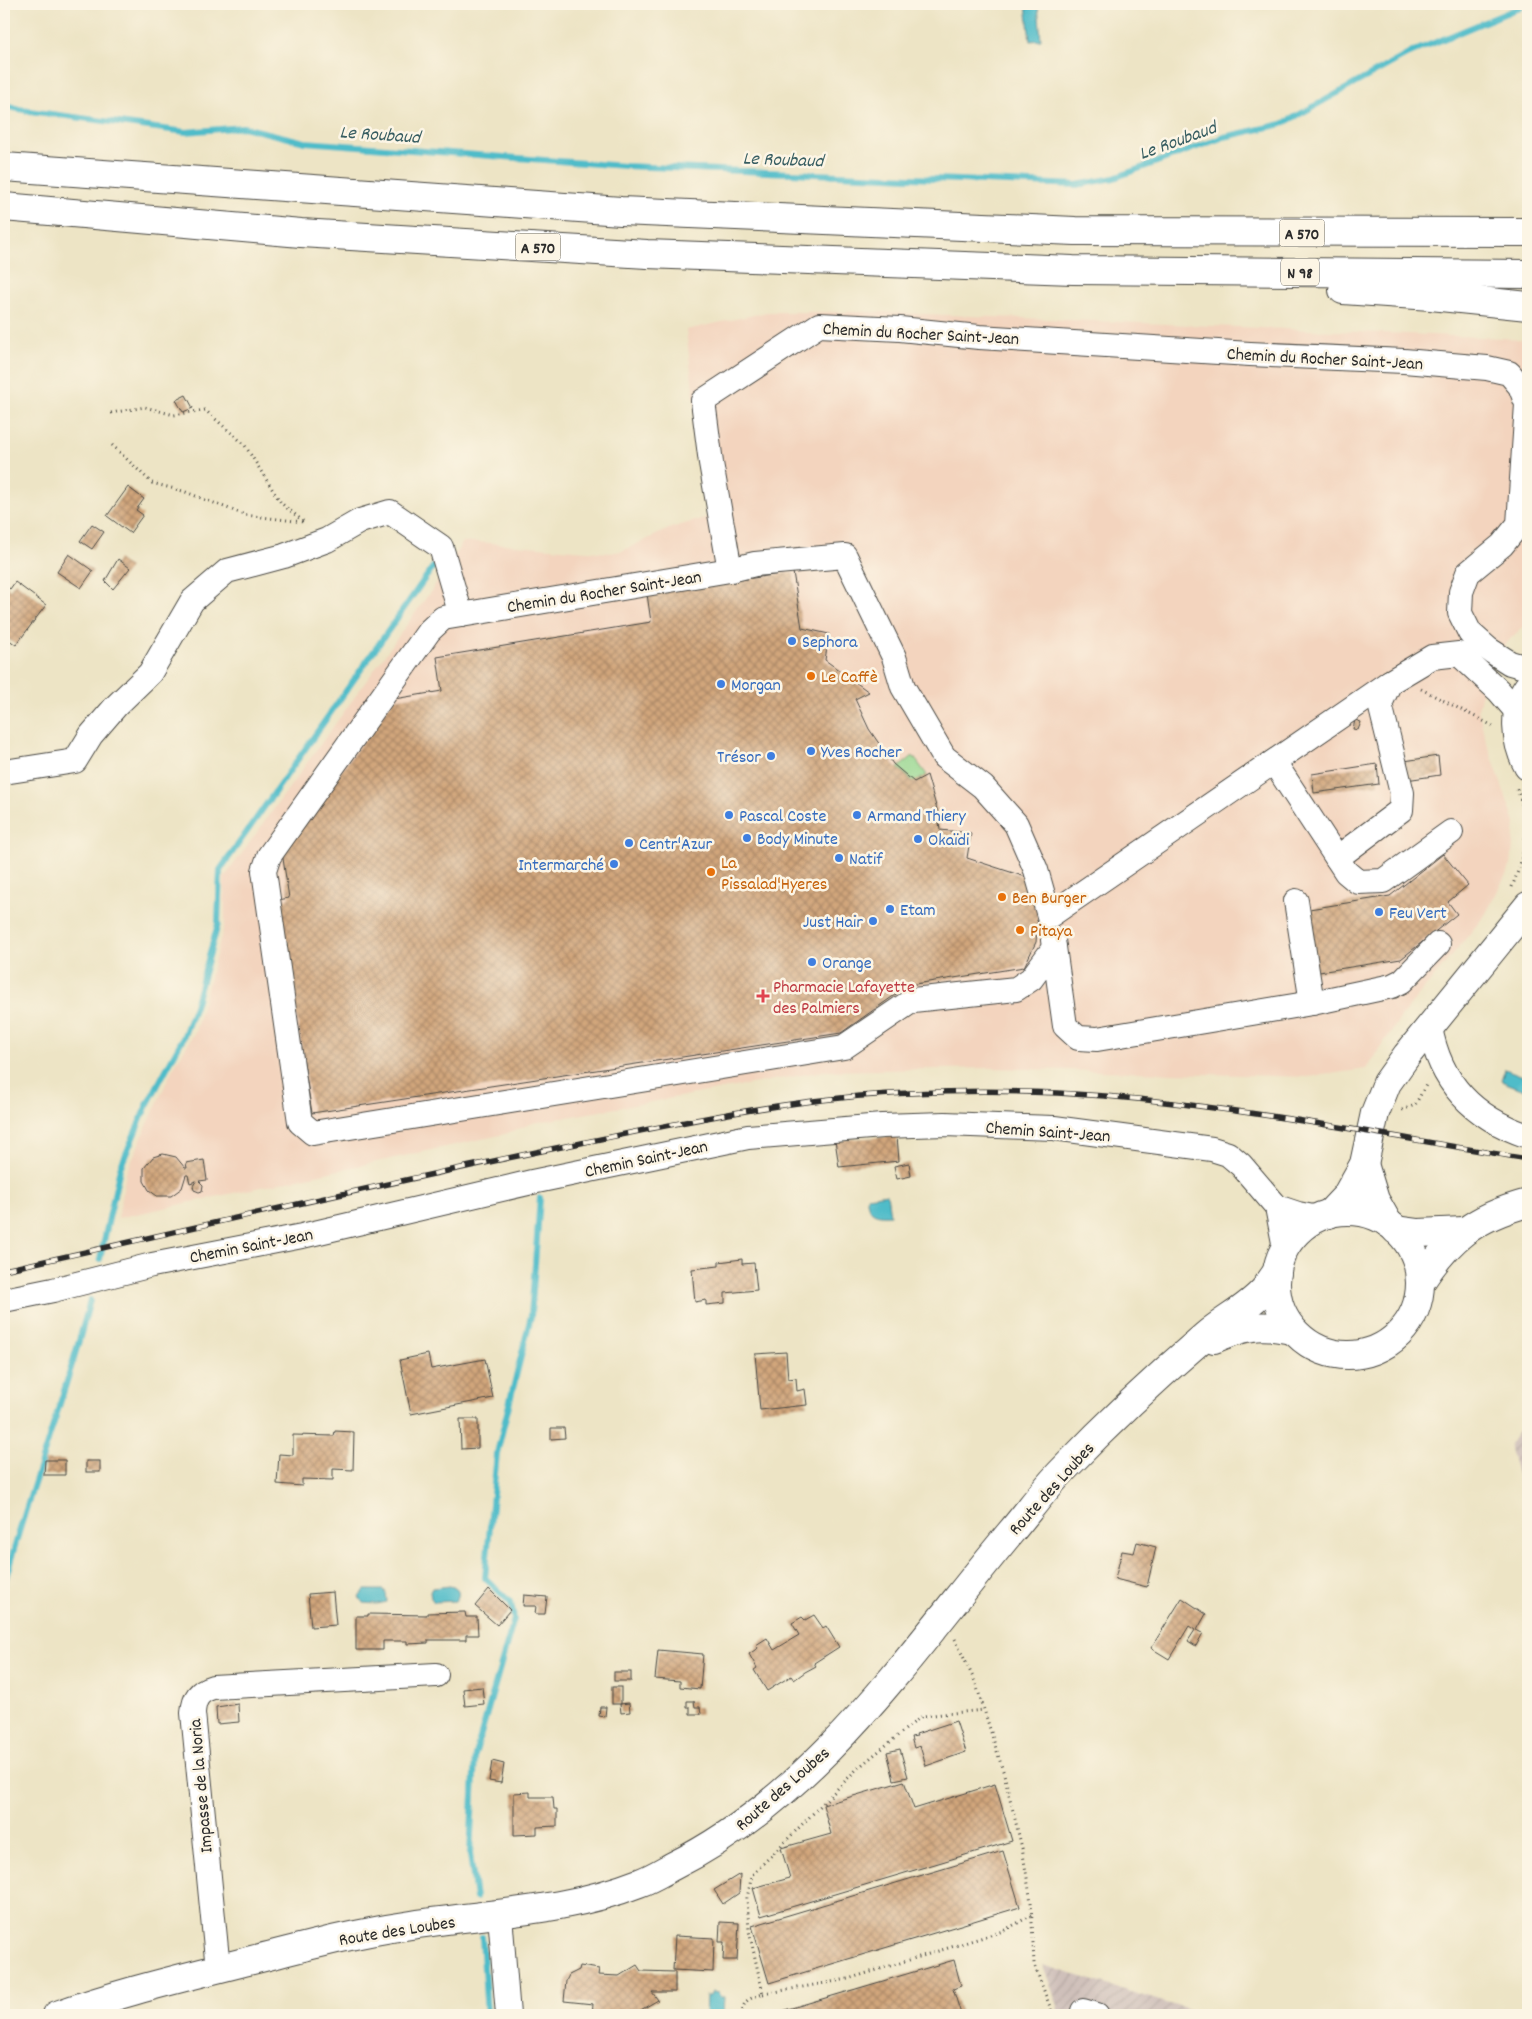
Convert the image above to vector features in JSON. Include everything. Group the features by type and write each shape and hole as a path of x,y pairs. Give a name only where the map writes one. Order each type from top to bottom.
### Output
{"main road":[{"name":"A 570","path":"4,167 631,212 1076,231 1528,232"},
{"name":"A 570","path":"4,207 311,234 657,254 1073,270"},
{"path":"1393,233 1528,222"},
{"path":"1073,270 1431,296 1528,306"},
{"name":"N 98","path":"1073,270 1528,274"},
{"path":"1520,773 1522,756 1517,735 1507,721 1528,687"},
{"path":"1364,1164 1375,1200 1414,1254 1420,1283 1417,1303 1409,1320 1397,1336 1381,1347 1363,1354 1344,1355 1325,1352 1307,1343 1292,1330 1283,1316 1277,1298 1276,1285 1281,1260 1299,1231 1323,1216 1346,1196 1364,1164 1375,1113 1387,1083 1430,1027 1520,898"},
{"path":"1420,1283 1445,1249 1464,1231 1494,1215 1528,1203"},
{"path":"1323,1216 1344,1212 1359,1213 1374,1216 1392,1226 1418,1234 1464,1231"},
{"name":"Route des Loubes","path":"57,2015 218,1969 359,1934 406,1925 530,1911 581,1901 640,1883 693,1857 733,1832 766,1807 813,1764 870,1706 1060,1472 1140,1394 1208,1334 1263,1291 1281,1260"},
{"name":"Route des Loubes","path":"1182,1357 1215,1338 1236,1330 1270,1325 1292,1330"}],"street":[{"name":"Chemin du Rocher Saint-Jean","path":"1054,948 1031,979 1016,989 913,1000 844,1047 313,1133 300,1122 264,871 268,856 429,631 444,618 730,570 711,463 703,402 818,325 900,329 1250,354 1404,361 1487,368 1509,373 1520,386 1527,404 1519,524 1502,544 1468,573 1461,592 1460,612 1470,633 1488,649 1510,663 1528,668"},
{"path":"4,772 75,761 91,735 116,706 150,673 192,601 227,571 284,556 327,540 360,521 390,512 441,547 460,615"},
{"path":"730,570 755,564 845,556 894,657 903,687 944,758 983,787 1016,824 1036,870 1049,916 1065,1026 1078,1038 1096,1039 1312,1003 1392,986 1402,981 1438,944"},
{"path":"1049,916 1399,677 1432,657 1459,654 1499,691 1507,721"},
{"path":"1337,858 1401,810 1402,793 1380,704 1399,677"},
{"path":"1274,762 1346,872 1358,882 1383,881 1451,832"},
{"path":"1296,901 1312,1003"},
{"path":"1430,1027 1439,1064 1460,1094 1482,1114 1502,1126 1528,1136"},
{"name":"Chemin Saint-Jean","path":"4,1300 53,1290 152,1265 302,1236 532,1182 748,1137 882,1126 945,1124 1054,1128 1212,1149 1228,1154 1241,1165 1276,1207 1281,1260"},
{"path":"1276,1207 1298,1214 1323,1216"},
{"name":"Impasse de la Noria","path":"218,1969 193,1713 197,1696 203,1690 213,1687 436,1675"},
{"path":"500,1915 508,2015"}],"path":[{"path":"111,413 145,407 174,415 205,410 244,444 282,502 304,522"},
{"path":"112,445 152,483 183,491 245,515 317,524 327,540"},
{"path":"1399,677 1416,686 1507,721"},
{"path":"1520,773 1527,827 1527,836 1520,867 1520,898"},
{"path":"1396,1114 1415,1106 1439,1064"},
{"path":"944,1614 976,1684 1004,1774 1022,1848 1032,1902 1034,1964 1053,2015"},
{"path":"763,1994 749,1931 747,1898 752,1875 858,1768 922,1716 984,1710"},
{"path":"742,2015 743,2006 747,2000 763,1994 848,1980 1003,1931 1032,1915"}],"shaded area":[{"path":"767,312 875,312 1528,340 1528,622 1511,638 1488,667 1478,709 1484,734 1515,823 1511,865 1485,915 1401,1017 1366,1069 1308,1077 992,1068 824,1071 533,1123 505,1134 118,1218 126,1173 172,1070 195,1032 225,922 224,878 431,591 463,542 610,553 622,551 671,528 708,517 686,330"},
{"path":"1528,1416 1528,1514 1509,1445"},
{"path":"1043,1965 1189,2010 1229,2015 1061,2015"}],"green space":[{"path":"913,756 927,775 914,782 898,768"}],"water":[{"path":"1026,4 1038,4 1041,40 1030,41"},
{"path":"1505,1069 1528,1078 1527,1091 1501,1081"},
{"path":"887,1194 890,1215 873,1213 867,1203 867,1197"},
{"path":"450,1586 458,1592 455,1601 434,1602 430,1592 432,1588"},
{"path":"365,1590 384,1590 387,1602 377,1604 363,1603 359,1597"},
{"path":"712,1992 718,1993 720,1997 724,1997 723,2015 705,2015 706,1996 710,1996"}],"building":[{"path":"186,395 193,408 183,412 176,400"},
{"path":"128,487 144,499 136,510 143,515 130,533 107,516"},
{"path":"92,524 104,532 92,549 80,541"},
{"path":"69,554 93,571 81,588 57,572"},
{"path":"118,559 130,568 113,589 105,581"},
{"name":"Centr'Azur","path":"793,572 802,628 829,634 825,660 869,692 855,699 869,729 893,764 914,782 927,775 938,813 940,830 971,833 967,858 1035,880 1038,914 1036,942 1024,967 909,985 841,1033 312,1113 278,900 289,898 282,852 394,699 442,691 437,657 651,622 647,594"},
{"path":"15,582 46,605 16,645 4,636 4,588 6,586 10,589"},
{"path":"1355,720 1361,722 1358,730 1353,729"},
{"path":"1438,756 1440,775 1406,780 1404,761"},
{"path":"1377,764 1379,784 1314,793 1312,774"},
{"name":"Feu Vert","path":"1443,854 1468,885 1448,902 1457,914 1401,959 1313,973 1303,910 1390,896"},
{"path":"897,1136 899,1161 839,1167 835,1140"},
{"path":"163,1154 176,1157 185,1168 187,1168 186,1163 204,1160 207,1180 199,1181 203,1185 202,1191 194,1190 193,1186 196,1181 190,1183 188,1175 186,1175 182,1188 171,1196 157,1196 149,1190 144,1181 144,1168 153,1157"},
{"path":"909,1163 911,1176 897,1179 894,1166"},
{"path":"742,1259 742,1264 754,1263 757,1290 725,1293 725,1303 706,1305 706,1300 695,1302 692,1269 719,1266 719,1262"},
{"path":"786,1352 788,1379 796,1378 797,1391 805,1389 807,1405 760,1410 755,1354"},
{"path":"428,1354 431,1369 485,1359 493,1398 411,1414 400,1360"},
{"path":"4,1370 8,1370 5,1493 4,1493"},
{"path":"460,1419 478,1419 478,1448 461,1449"},
{"path":"551,1428 564,1428 565,1438 551,1439"},
{"path":"335,1431 354,1432 353,1470 333,1469 333,1480 302,1479 302,1486 277,1484 279,1454 293,1455 293,1435 334,1436"},
{"path":"45,1460 65,1460 65,1475 44,1475"},
{"path":"86,1461 100,1461 100,1472 86,1472"},
{"path":"1137,1542 1156,1547 1147,1587 1115,1579 1122,1551 1134,1553"},
{"path":"489,1589 510,1610 497,1625 475,1606"},
{"path":"333,1592 336,1625 311,1627 308,1594"},
{"path":"524,1595 547,1597 545,1614 535,1614 536,1606 523,1606"},
{"path":"1182,1598 1206,1614 1197,1630 1203,1633 1196,1646 1188,1641 1195,1630 1189,1626 1169,1659 1151,1648"},
{"path":"465,1612 466,1617 477,1617 478,1635 466,1635 466,1640 428,1640 428,1643 407,1644 407,1641 383,1641 383,1650 356,1650 356,1616 368,1616 368,1614 427,1615 427,1613"},
{"path":"814,1615 823,1628 826,1626 839,1647 814,1663 816,1666 794,1680 791,1676 767,1691 754,1670 757,1668 749,1654 758,1648 756,1645 767,1638 774,1650 799,1635 792,1623 802,1617 805,1620"},
{"path":"658,1650 703,1654 700,1689 680,1687 680,1681 655,1679"},
{"path":"614,1672 631,1672 631,1681 614,1681"},
{"path":"482,1687 484,1704 465,1706 463,1689"},
{"path":"612,1687 621,1687 621,1704 612,1704"},
{"path":"687,1701 694,1701 695,1707 700,1707 701,1714 690,1714 690,1707 687,1707"},
{"path":"629,1703 630,1712 621,1713 620,1704"},
{"path":"238,1704 239,1722 217,1724 216,1707"},
{"path":"600,1707 606,1707 605,1717 599,1716"},
{"path":"956,1721 966,1752 926,1766 920,1746 914,1748 911,1737"},
{"path":"900,1749 908,1777 894,1780 887,1752"},
{"path":"492,1761 504,1764 501,1783 489,1781"},
{"path":"904,1781 914,1809 995,1784 1012,1841 761,1916 753,1888 790,1878 781,1848 831,1834 823,1805"},
{"path":"530,1792 530,1797 553,1797 554,1809 557,1809 557,1826 537,1827 537,1834 514,1835 514,1793"},
{"path":"1003,1851 1020,1907 769,1983 752,1926"},
{"path":"740,1874 739,1893 723,1904 714,1890"},
{"path":"720,1922 739,1923 737,1960 723,1960 724,1942 719,1942"},
{"path":"675,1936 714,1938 713,1972 673,1970"},
{"path":"954,1960 961,1986 953,1989 961,2014 768,2015"},
{"path":"637,1965 641,1971 675,1972 675,1992 652,1992 658,2000 632,2015 592,2015 593,2004 564,2001 566,1981 569,1975 579,1970 580,1966 599,1969 598,1975 619,1976"}],"waterway":[{"name":"Le Roubaud","path":"4,106 186,132 243,127 305,142 625,166 1077,185 1114,178 1224,137 1282,124 1412,52 1528,4"},
{"path":"100,1259 120,1168 146,1107 183,1038 195,1006 218,924 220,870 433,567"},
{"path":"476,1898 470,1854 475,1755 514,1619 511,1603 485,1578 497,1453 531,1316 540,1198"},
{"path":"4,1585 70,1372 90,1300"},
{"path":"482,1937 487,2015"}],"railway":[{"path":"4,1270 425,1176 652,1129 780,1105 867,1095 984,1091 1033,1092 1158,1101 1264,1115 1528,1159"}],"place":[{"name":"Sephora","path":"792,641"},
{"name":"Le Caffè","path":"811,676"},
{"name":"Morgan","path":"721,684"},
{"name":"Yves Rocher","path":"811,751"},
{"name":"Trésor","path":"771,756"},
{"name":"Pascal Coste","path":"729,815"},
{"name":"Armand Thiery","path":"857,815"},
{"name":"Body Minute","path":"747,838"},
{"name":"Okaïdi","path":"918,839"},
{"name":"Centr'Azur","path":"629,843"},
{"name":"Natif","path":"839,858"},
{"name":"Intermarché","path":"614,864"},
{"name":"La Pissalad'Hyeres","path":"711,872"},
{"name":"Ben Burger","path":"1002,897"},
{"name":"Etam","path":"890,909"},
{"name":"Feu Vert","path":"1379,912"},
{"name":"Just Hair","path":"873,921"},
{"name":"Pitaya","path":"1020,930"},
{"name":"Orange","path":"812,962"},
{"name":"Pharmacie Lafayette des Palmiers","path":"763,996"}]}
